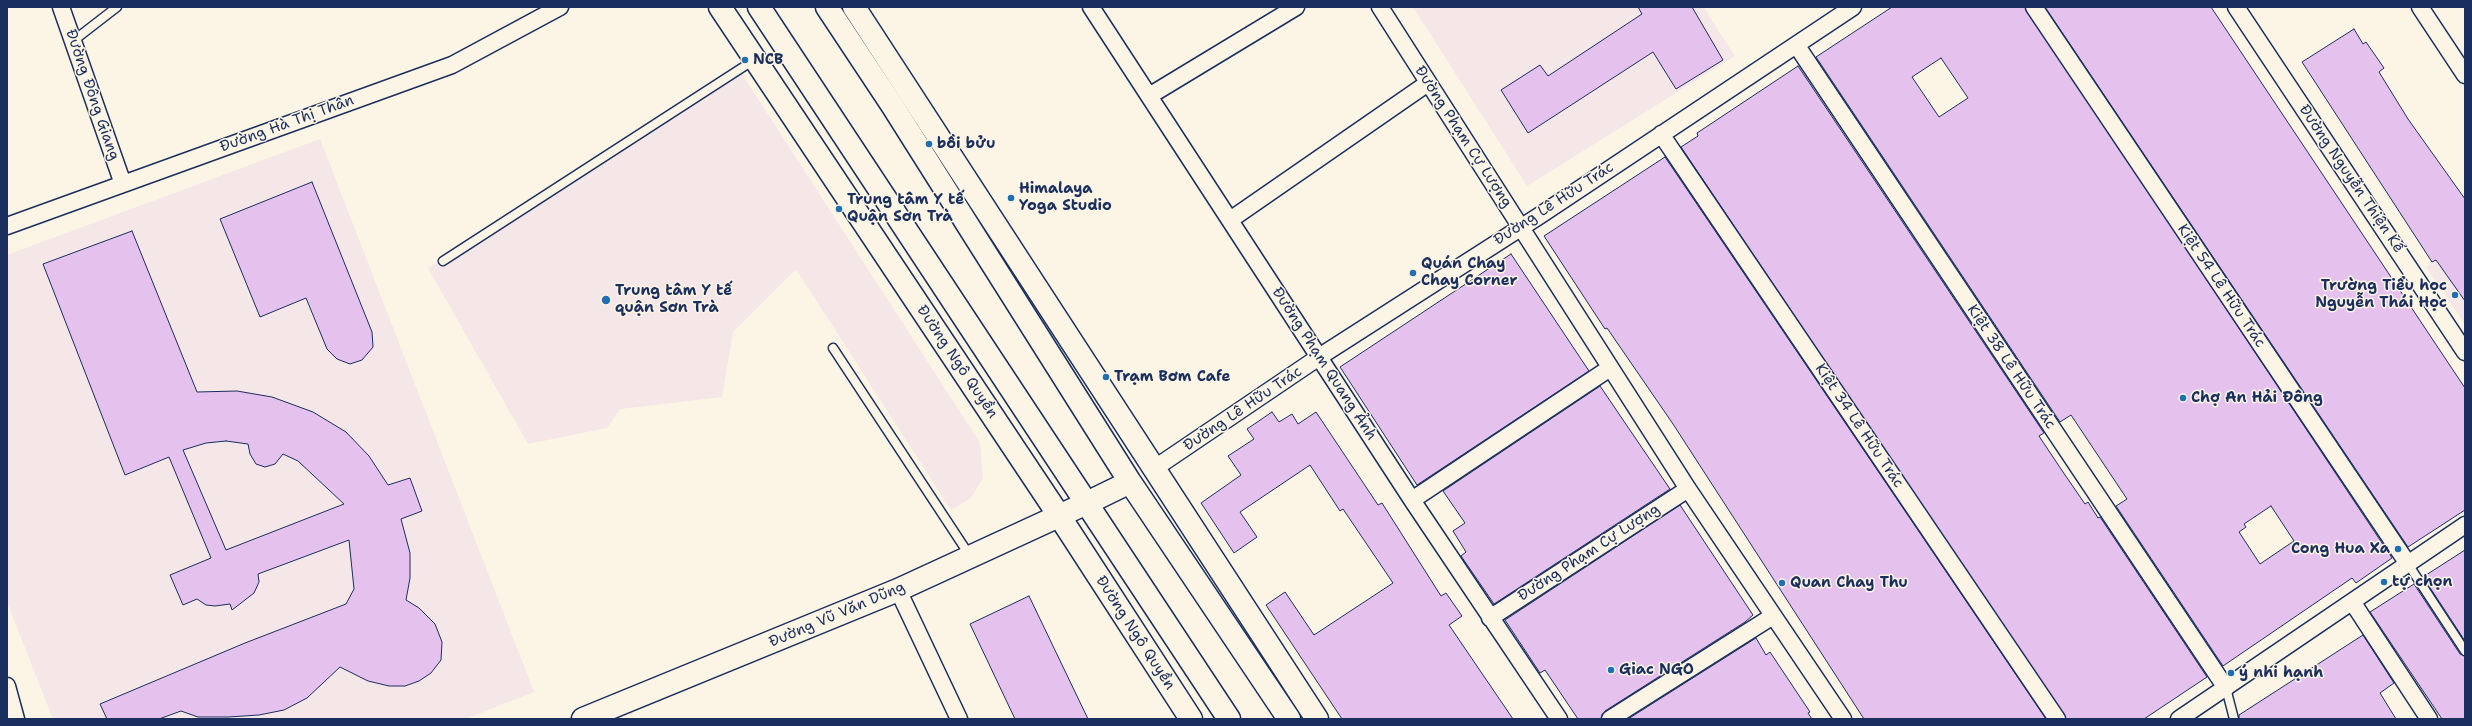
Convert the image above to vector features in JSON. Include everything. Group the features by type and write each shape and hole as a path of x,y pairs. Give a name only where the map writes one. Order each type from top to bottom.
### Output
{"main road":[{"name":"Đường Ngô Quyền","path":"720,7 1060,517 1191,719"},
{"name":"Đường Ngô Quyền","path":"758,7 1229,719"},
{"path":"827,7 896,111 1130,482 1289,719"},
{"path":"854,7 1317,719"},
{"name":"Đường Vũ Văn Dũng","path":"583,719 898,590 970,556 1060,517 1155,468"}],"street":[{"name":"Đường Đông Giang","path":"61,7 123,184"},
{"name":"Đường Hà Thị Thân","path":"7,226 452,65 560,7"},
{"name":"Đường Phạm Quang Ảnh","path":"1091,7 1412,500 1559,719"},
{"path":"1149,96 1296,7"},
{"name":"Đường Phạm Cự Lượng","path":"1380,7 1688,489 1772,616 1843,719"},
{"name":"Đường Lê Hữu Trác","path":"1155,468 1320,357 1796,46 1853,7"},
{"name":"Kiệt 54 Lê Hữu Trác","path":"2034,7 2408,564"},
{"name":"Đường Nguyễn Thiện Kế","path":"2236,7 2465,352"},
{"path":"2420,7 2465,75"},
{"name":"Kiệt 38 Lê Hữu Trác","path":"1796,46 2226,688"},
{"path":"1230,220 1428,83"},
{"name":"Kiệt 34 Lê Hữu Trác","path":"1661,134 2057,719"},
{"path":"1412,500 1610,368"},
{"name":"Đường Phạm Cự Lượng","path":"1490,618 1688,489"},
{"path":"2179,719 2353,603 2465,525"},
{"path":"898,590 959,719"},
{"path":"2353,603 2429,719"},
{"path":"1610,719 1772,616"},
{"path":"7,686 16,719"}],"lane":[{"path":"73,41 117,7"},
{"path":"443,261 755,60"},
{"path":"833,348 970,556"},
{"path":"2408,564 2465,651"},
{"path":"2226,688 2234,719"}],"shaded area":[{"path":"1413,7 1703,7 1735,56 1527,186"},
{"name":"Trung tâm Y tế quận Sơn Trà","path":"742,74 980,443 983,478 971,498 951,510 796,269 733,332 722,397 620,409 607,428 528,444 428,268"},
{"path":"320,139 534,692 465,719 53,719 7,602 7,255"},
{"name":"Trường Tiểu học Nguyễn Thái Học","path":"2465,241 2465,324 2426,267"}],"building":[{"path":"1638,7 1692,7 1723,60 1676,89 1653,52 1528,133 1501,90 1540,65 1548,76 1642,14"},
{"path":"1892,7 2025,7 2392,558 2356,583 2352,578 2223,666 2116,506 2127,499 2071,415 2060,422 1816,57","holes":["1941,58 1968,98 1939,117 1912,77","2271,506 2294,541 2260,564 2239,532 2246,527 2244,524"]},
{"path":"2045,7 2211,7 2465,388 2465,510 2408,547"},
{"path":"2354,29 2363,44 2366,42 2384,68 2379,72 2408,119 2465,199 2465,301 2436,260 2432,262 2302,62"},
{"path":"1798,66 2044,433 2039,436 2063,472 2085,504 2088,502 2098,518 2100,517 2207,677 2144,719 2066,719 1681,147 1698,136 1697,133"},
{"path":"1665,157 2046,719 1864,719 1673,424 1607,328 1605,329 1544,236"},
{"path":"312,182 372,332 373,347 362,360 350,364 337,359 327,349 306,298 260,317 220,219"},
{"path":"132,231 197,392 237,391 272,397 313,412 346,432 369,456 388,485 410,478 422,511 401,519 410,553 410,578 406,600 419,608 435,624 442,642 441,660 431,673 419,681 405,686 389,686 368,681 340,667 307,698 284,710 259,715 228,717 198,717 181,711 159,719 107,719 100,704 245,643 346,604 354,589 349,540 258,574 259,582 254,593 232,610 230,604 215,606 206,605 197,599 183,605 170,575 211,558 169,457 125,475 43,264","holes":["226,441 248,444 250,454 256,464 265,467 275,464 283,454 298,461 344,504 226,550 183,450 206,443"]},
{"path":"1511,254 1589,371 1417,485 1340,367"},
{"path":"1600,386 1670,489 1494,604 1461,556 1466,552 1453,531 1465,523 1443,491"},
{"path":"1272,412 1279,422 1292,414 1298,424 1316,412 1378,505 1382,503 1441,596 1446,593 1462,616 1449,625 1513,719 1342,719 1266,605 1285,592 1314,635 1393,583 1343,509 1340,511 1310,465 1240,512 1257,537 1234,553 1201,503 1241,475 1228,456 1254,439 1247,429"},
{"path":"1680,505 1753,615 1745,622 1605,711 1601,719 1578,719 1545,670 1540,673 1505,620"},
{"path":"2465,550 2465,641 2423,577"},
{"path":"2414,584 2460,654 2465,656 2465,719 2442,719 2370,612"},
{"path":"1029,596 1088,719 1015,719 970,624"},
{"path":"2363,635 2394,683 2380,693 2396,719 2239,719 2239,715"},
{"path":"1756,638 1766,655 1770,652 1810,712 1808,713 1812,719 1628,719"}],"place":[{"name":"NCB","path":"745,60"},
{"name":"bồi bửu","path":"929,144"},
{"name":"Himalaya Yoga Studio","path":"1011,198"},
{"name":"Trung tâm Y tế Quận Sơn Trà","path":"839,209"},
{"name":"Quán Chay Chay Corner","path":"1413,273"},
{"name":"Trường Tiểu học Nguyễn Thái Học","path":"2455,295"},
{"name":"Trung tâm Y tế quận Sơn Trà","path":"606,300"},
{"name":"Trạm Bơm Cafe","path":"1106,377"},
{"name":"Chợ An Hải Đông","path":"2183,398"},
{"name":"Cong Hua Xa","path":"2398,549"},
{"name":"tự chọn","path":"2384,582"},
{"name":"Quan Chay Thu","path":"1782,583"},
{"name":"Giac NGO","path":"1611,670"},
{"name":"ý nhi hạnh","path":"2231,673"}]}
